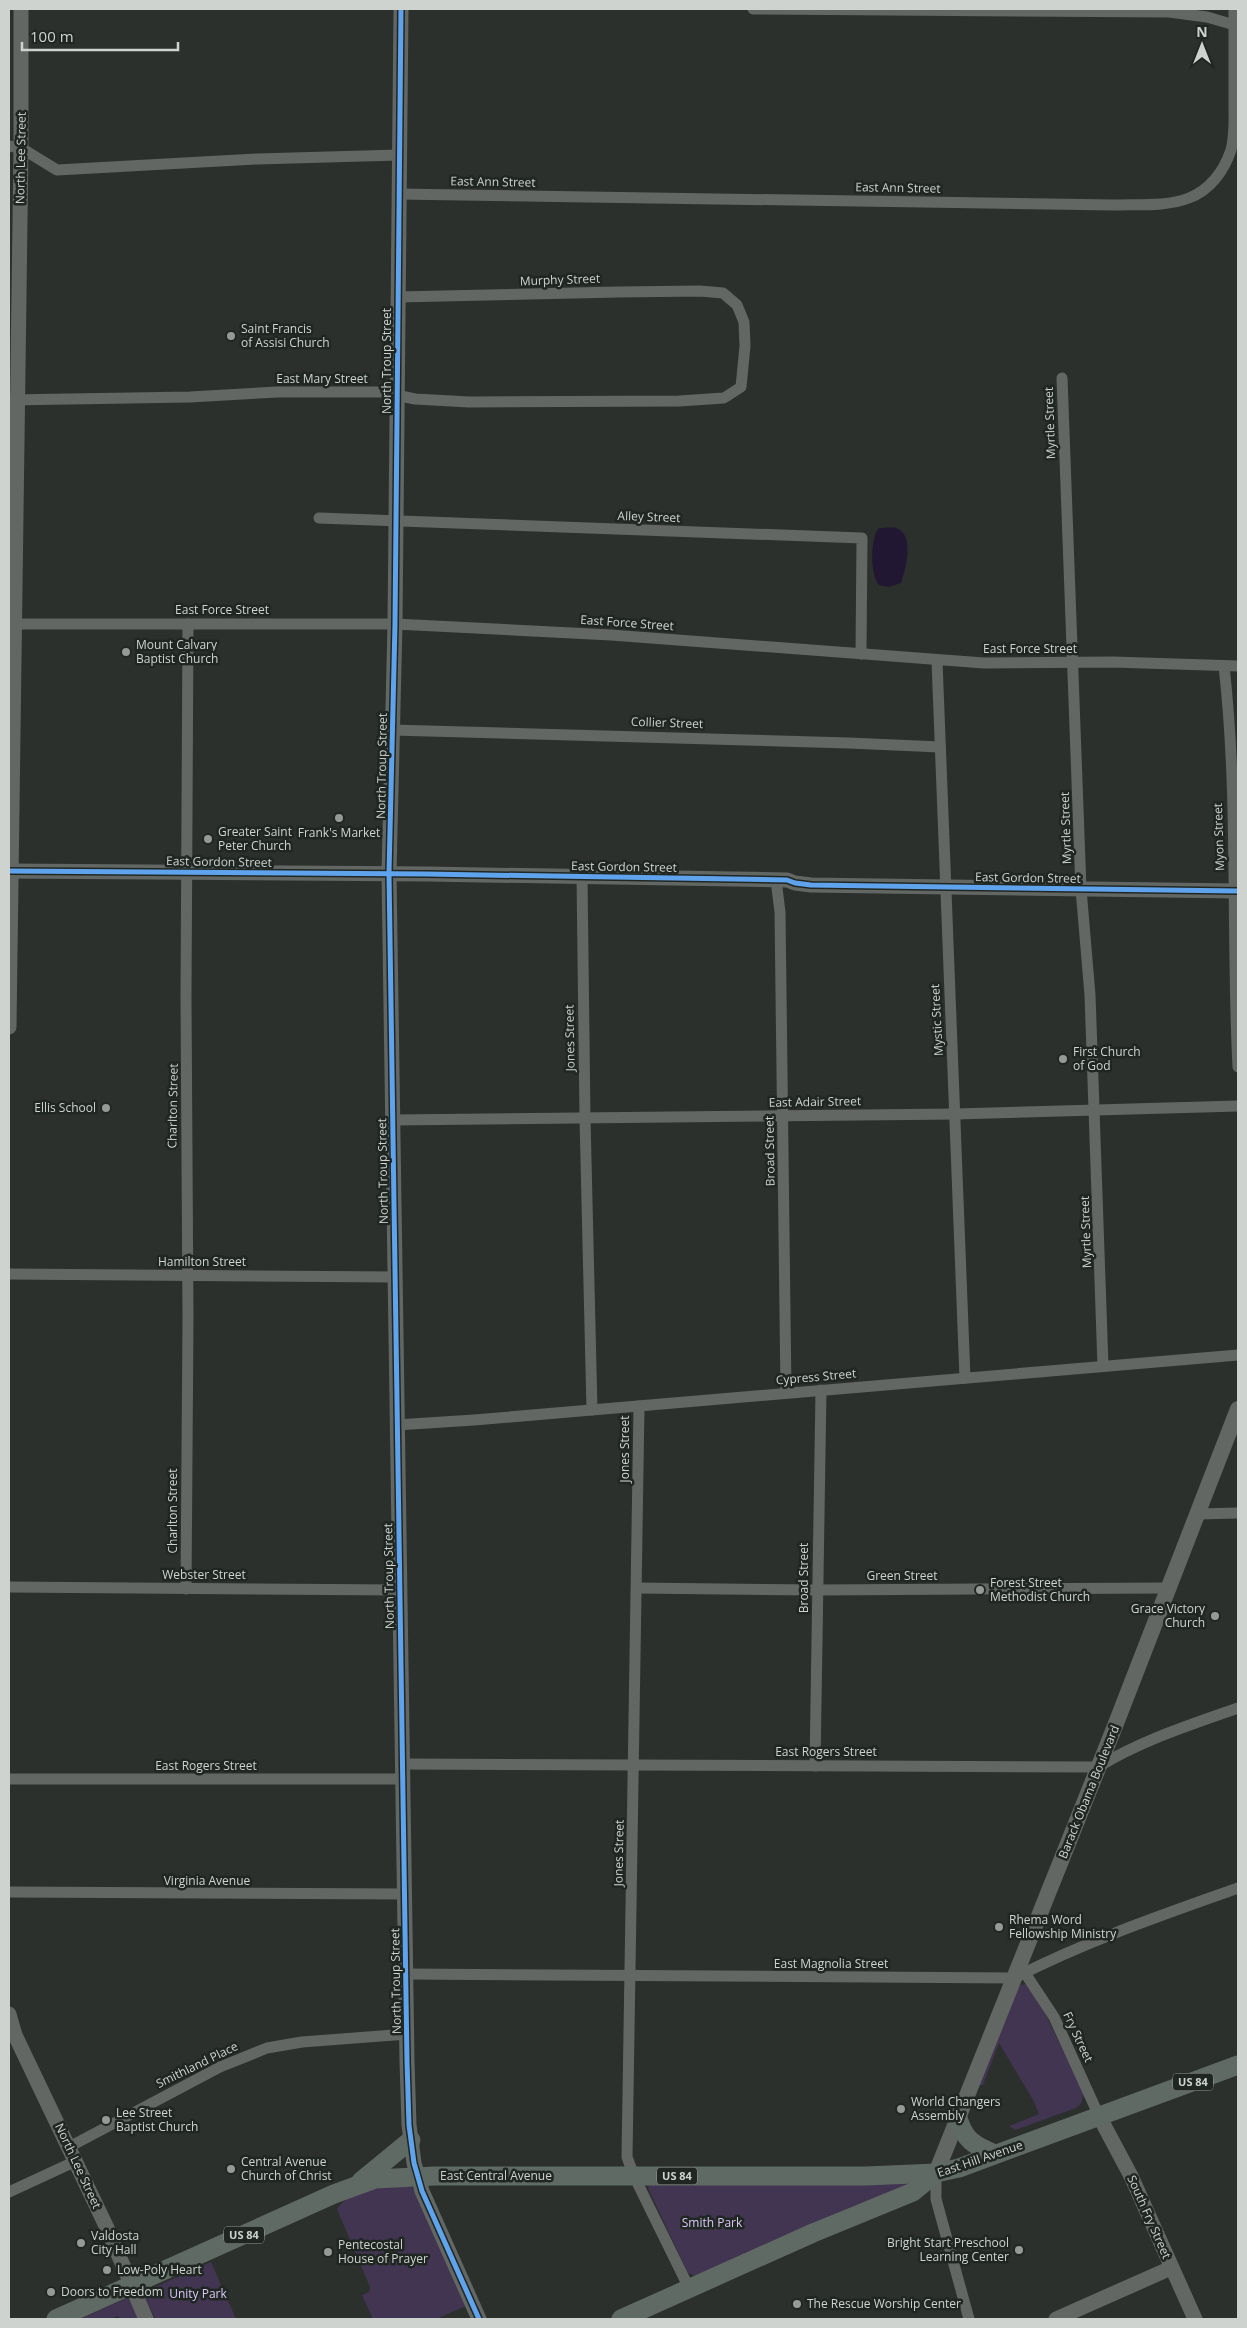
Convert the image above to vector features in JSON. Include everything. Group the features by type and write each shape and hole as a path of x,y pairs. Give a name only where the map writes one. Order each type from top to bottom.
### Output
{"highway":[{"name":"East Hill Avenue","path":"621,2319 913,2192 936,2173 959,2168 1238,2065"},
{"path":"958,2118 960,2128 969,2142 995,2154"},
{"path":"356,2185 411,2140"},
{"name":"East Central Avenue","path":"56,2319 356,2185 375,2179 418,2177 889,2176 922,2172 936,2173"}],"main road":[{"name":"Barack Obama Boulevard","path":"936,2173 1019,1976 1098,1767 1238,1409"}],"street":[{"name":"North Lee Street","path":"9,1027 9,871 14,624 12,400 15,147 20,9"},
{"name":"North Troup Street","path":"401,9 395,624 389,873 396,1425 407,2034 411,2140 418,2177 479,2319"},
{"path":"753,9 1169,12 1207,17 1236,26"},
{"name":"East Ann Street","path":"398,194 1113,205 1167,203 1183,200 1202,192 1212,183 1223,169 1231,150 1236,26 1234,9"},
{"path":"15,147 57,170 258,159 399,155"},
{"name":"Murphy Street","path":"398,298 628,292 700,291 723,293 737,305 744,322 745,346 742,387 724,398"},
{"name":"Myrtle Street","path":"1062,378 1082,889 1090,986 1104,1366"},
{"name":"East Mary Street","path":"12,400 190,397 278,392 381,392 415,399 469,402 679,401 724,398"},
{"name":"Alley Street","path":"319,518 457,525 862,538 862,654"},
{"name":"East Force Street","path":"14,624 395,624 602,635 937,661 1238,666"},
{"name":"Charlton Street","path":"186,1589 188,624"},
{"name":"Mystic Street","path":"937,661 944,887 956,1114 965,1378"},
{"name":"Myon Street","path":"1224,666 1235,775 1238,1067"},
{"name":"Collier Street","path":"392,730 850,742 940,747"},
{"name":"East Gordon Street","path":"9,871 582,876 776,880 811,885 1236,891"},
{"name":"Jones Street","path":"582,876 585,1118 592,1410"},
{"name":"Broad Street","path":"776,880 780,912 784,1116 786,1393"},
{"name":"East Adair Street","path":"392,1120 956,1114 1238,1106"},
{"name":"Hamilton Street","path":"9,1274 395,1277"},
{"name":"Cypress Street","path":"396,1425 1238,1355"},
{"name":"Broad Street","path":"815,1766 821,1390"},
{"name":"Jones Street","path":"639,1406 627,2157 634,2176 690,2288"},
{"path":"1198,1514 1238,1513"},
{"name":"Webster Street","path":"9,1587 399,1590"},
{"name":"Green Street","path":"637,1588 818,1590 1168,1588"},
{"path":"1098,1767 1120,1753 1150,1740 1238,1708"},
{"name":"East Rogers Street","path":"9,1779 634,1765 1098,1767"},
{"name":"East Magnolia Street","path":"406,1974 1019,1976 1052,1959 1152,1918 1238,1888"},
{"name":"Virginia Avenue","path":"9,1892 404,1894"},
{"name":"Fry Street","path":"1019,1976 1054,2017 1099,2116"},
{"name":"North Lee Street","path":"9,2014 16,2035 76,2161 146,2319"},
{"name":"Smithland Place","path":"69,2146 220,2067 267,2048 302,2042 407,2034"},
{"name":"South Fry Street","path":"1099,2116 1131,2176 1195,2319"},
{"path":"9,2192 76,2161"},
{"path":"936,2173 936,2199 969,2319"},
{"path":"1056,2319 1171,2268"}],"green space":[{"path":"1027,1984 1035,1992 1083,2092 1083,2097 1081,2103 1076,2108 1015,2130 1009,2126 1039,2114 1033,2100 999,2043 983,2085 978,2085 1019,1985"},
{"name":"Smith Park","path":"914,2183 846,2209 695,2276 688,2273 648,2188 649,2185"},
{"path":"408,2184 416,2192 466,2306 436,2319 373,2319 362,2295 369,2292 370,2287 337,2209 351,2196 360,2192 389,2185"},
{"name":"Unity Park","path":"211,2262 236,2319 155,2319 144,2295 146,2291"},
{"path":"127,2298 130,2299 139,2319 120,2319 118,2316 111,2319 80,2319"}],"shaded area":[{"path":"879,528 896,528 906,537 908,552 901,583 889,587 879,585 874,573 873,547"}],"cycle path":[{"path":"401,9 395,624 389,873 409,2125 414,2163 422,2191 479,2319"},
{"path":"9,871 427,874 787,880 811,885 1238,891"}],"place":[{"name":"Saint Francis of Assisi Church","path":"231,336"},
{"name":"Mount Calvary Baptist Church","path":"126,652"},
{"name":"Frank's Market","path":"339,818"},
{"name":"Greater Saint Peter Church","path":"208,839"},
{"name":"First Church of God","path":"1063,1059"},
{"name":"Ellis School","path":"106,1108"},
{"name":"Forest Street Methodist Church","path":"980,1590"},
{"name":"Grace Victory Church","path":"1215,1616"},
{"name":"Rhema Word Fellowship Ministry","path":"999,1927"},
{"name":"World Changers Assembly","path":"901,2109"},
{"name":"Lee Street Baptist Church","path":"106,2120"},
{"name":"Central Avenue Church of Christ","path":"231,2169"},
{"name":"Valdosta City Hall","path":"81,2243"},
{"name":"Bright Start Preschool Learning Center","path":"1019,2250"},
{"name":"Pentecostal House of Prayer","path":"328,2252"},
{"name":"Low-Poly Heart","path":"107,2270"},
{"name":"Doors to Freedom","path":"51,2292"},
{"name":"The Rescue Worship Center","path":"797,2304"}]}
